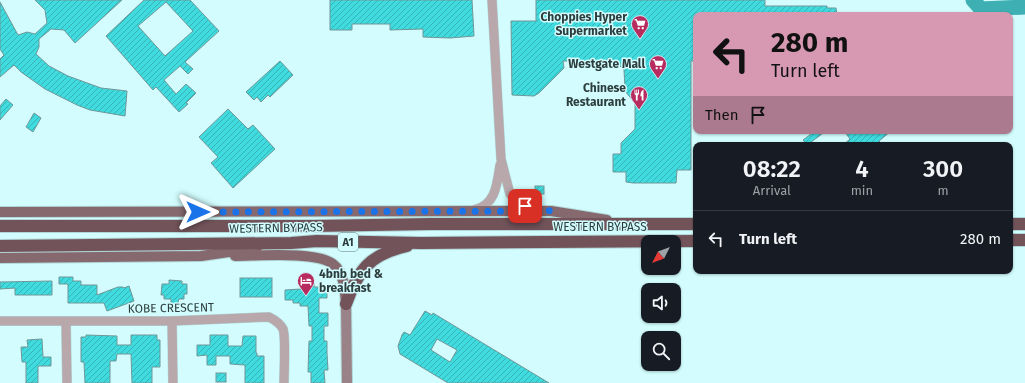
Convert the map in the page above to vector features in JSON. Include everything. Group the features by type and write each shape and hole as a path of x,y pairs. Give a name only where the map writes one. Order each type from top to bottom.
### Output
{"highway":[{"name":"WESTERN BYPASS","path":"0,226 693,224"},
{"path":"1013,224 1025,224"},
{"path":"1013,240 1025,240"},
{"name":"WESTERN BYPASS","path":"0,246 290,243 316,241 421,243 693,241"},
{"path":"346,304 352,286 370,261 398,248 421,243"}],"main road":[{"path":"0,212 550,211 637,224"},
{"path":"201,256 290,243"},
{"path":"0,258 308,256 322,258 334,264 341,275 346,304"}],"street":[{"path":"492,0 501,159 510,194 525,206 550,211"},
{"path":"466,212 482,208 491,200 495,190 501,159"},
{"path":"346,304 347,383"},
{"name":"KOBE CRESCENT","path":"0,321 66,322 269,317 275,319 284,332 284,383"},
{"path":"172,320 173,383"},
{"path":"66,322 67,383"}],"building":[{"path":"35,0 122,0 75,43 64,30 51,29 39,39 39,47 36,54 49,66 68,76 101,88 127,91 125,116 90,110 77,105 45,89 21,72 14,65 0,77 0,59 4,55 0,49 0,2 18,35 27,32 35,34 47,23 45,10"},
{"path":"144,0 190,0 219,31 185,62 193,69 188,74 180,66 164,80 176,94 186,84 196,93 186,103 188,104 179,112 156,87 153,90 106,36","holes":["166,2 193,31 165,56 138,26"]},
{"path":"330,0 472,0 474,36 450,38 423,37 423,29 390,30 390,24 352,24 352,30 330,30"},
{"name":"Westgate Mall","path":"536,0 765,0 765,6 827,6 827,8 836,8 837,12 693,12 693,61 691,61 691,170 677,170 676,183 626,182 626,172 613,172 613,154 621,154 621,143 635,129 635,103 624,90 624,70 616,62 563,61 564,68 539,93 534,96 512,95 511,21 536,21"},
{"path":"280,61 293,75 270,97 268,95 261,102 257,97 254,100 246,92"},
{"path":"6,99 13,105 0,120 0,106"},
{"path":"228,109 248,129 253,125 275,149 233,188 211,163 218,157 199,137"},
{"path":"34,113 41,118 33,132 26,127"},
{"path":"811,134 822,134 811,142 805,142 803,140"},
{"path":"846,134 887,134 879,141 880,142 846,142 850,139"},
{"path":"535,186 544,186 544,194 535,194"},
{"path":"59,277 73,277 73,281 81,281 81,285 97,285 97,295 118,287 124,288 129,286 134,301 107,311 104,303 68,303 68,284 59,284"},
{"path":"240,278 272,278 272,297 240,297"},
{"path":"169,280 182,281 182,284 187,284 187,294 184,294 184,299 179,299 177,306 171,306 171,299 164,299 164,295 161,295 162,284 169,284"},
{"path":"52,281 52,295 15,295 15,288 0,289 0,282"},
{"path":"300,284 314,284 314,287 327,287 327,298 319,298 319,313 328,313 328,326 324,326 324,341 327,341 328,370 324,370 325,383 311,383 311,372 308,372 309,341 312,341 312,326 309,326 308,306 300,306 300,303 293,303 293,300 285,300 285,290 301,289"},
{"path":"425,311 432,315 433,313 549,383 448,383 400,354 398,346 402,335 404,332 410,335","holes":["437,339 457,350 450,362 431,350"]},
{"path":"86,335 117,336 117,345 131,345 131,335 157,335 157,340 160,340 160,367 152,367 152,383 132,383 131,354 117,354 116,361 110,361 110,383 85,383 84,362 81,362 81,337 86,337"},
{"path":"210,335 228,335 228,346 242,346 243,336 256,336 257,356 264,356 264,383 245,383 245,365 230,364 230,356 216,356 216,365 207,365 207,355 197,356 197,345 210,345"},
{"path":"42,339 43,357 51,357 51,366 38,366 38,383 26,383 26,362 22,362 21,347 28,347 27,340"},
{"path":"216,373 226,373 226,382 216,382"}],"waterway":[{"path":"973,0 981,9 1025,7"}],"place":[{"name":"Choppies Hyper Supermarket","path":"640,39"},
{"name":"Westgate Mall","path":"658,79"},
{"name":"Chinese Restaurant","path":"639,110"},
{"name":"4bnb bed & breakfast","path":"306,296"}],"route":[{"path":"198,212 550,211 525,206"}]}
